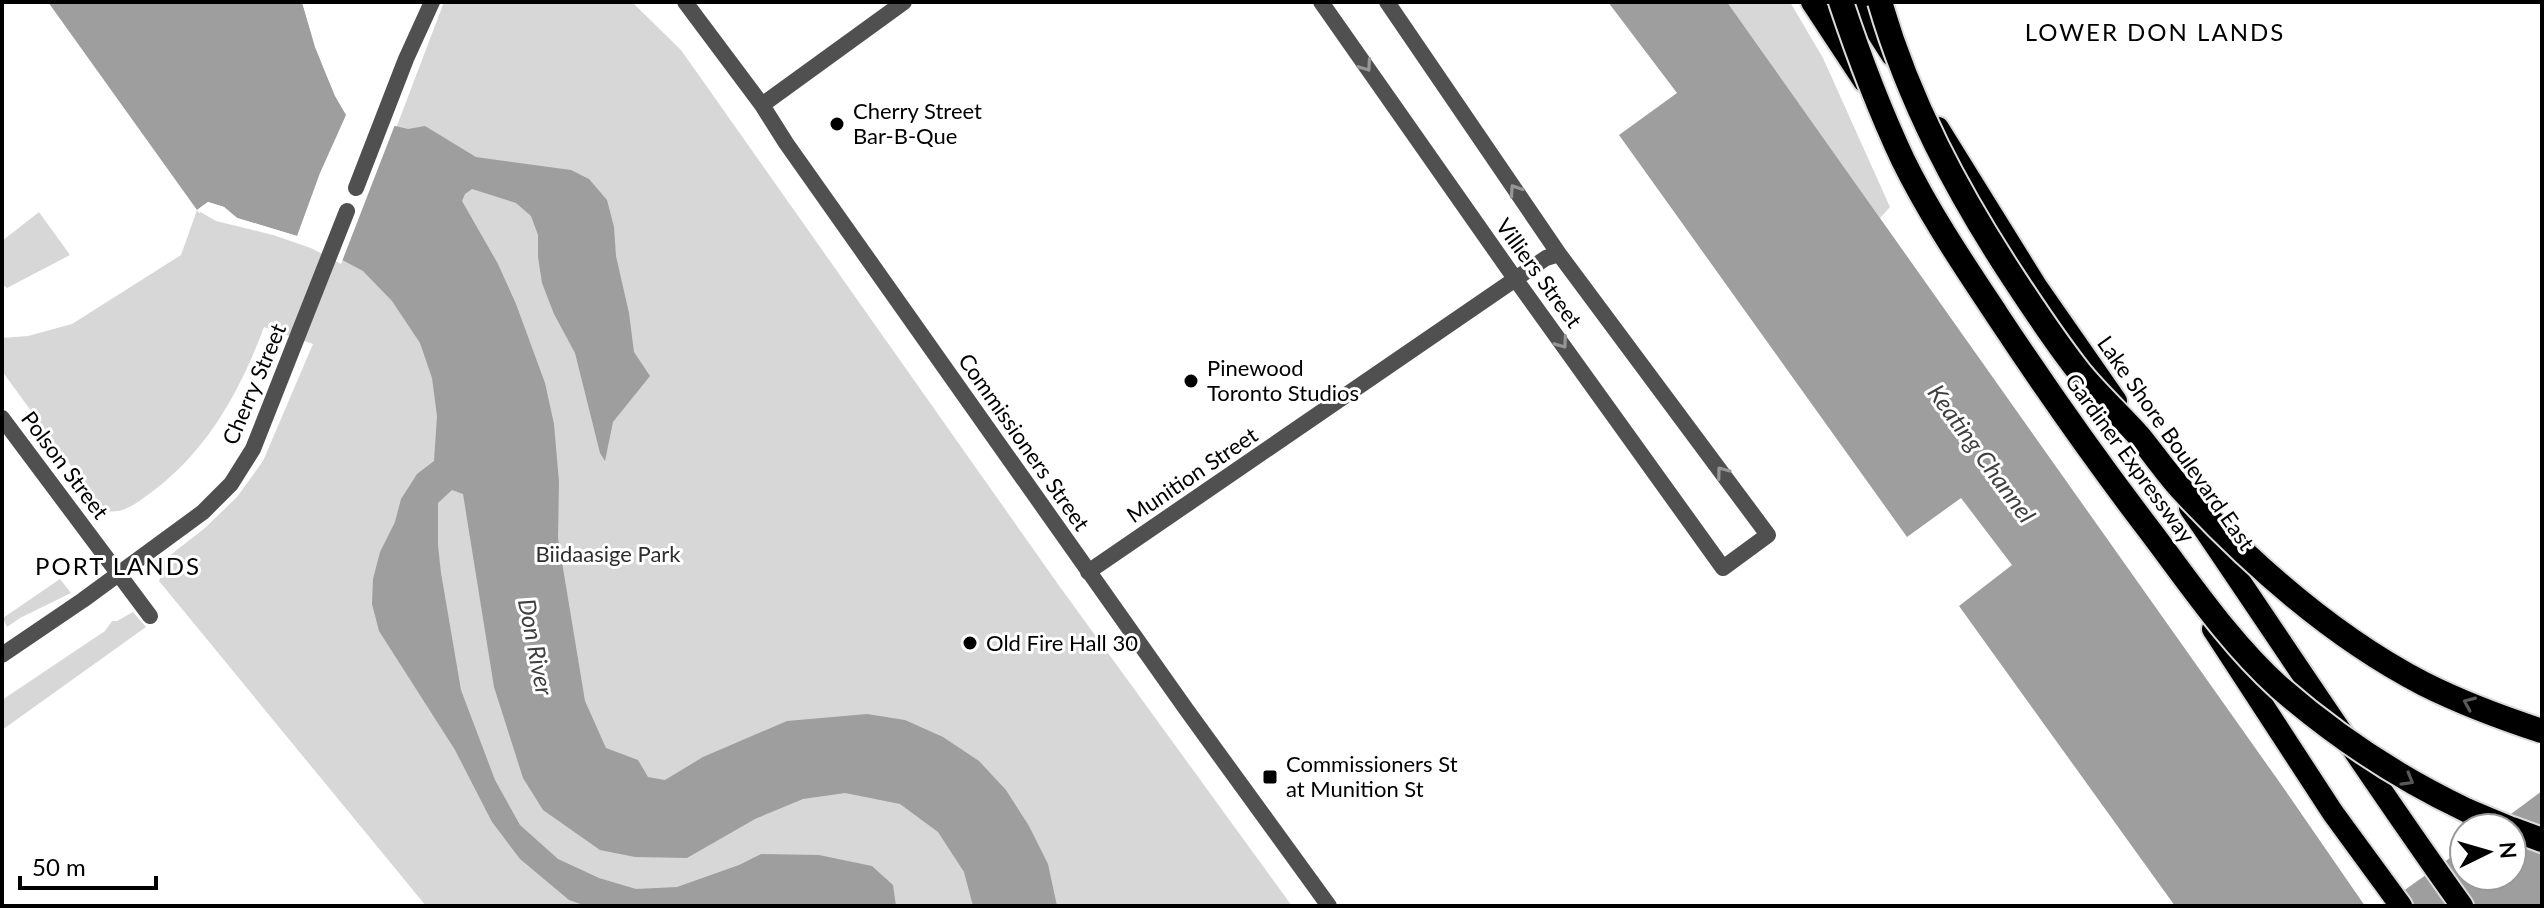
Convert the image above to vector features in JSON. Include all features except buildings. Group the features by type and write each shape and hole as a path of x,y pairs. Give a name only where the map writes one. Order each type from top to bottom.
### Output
{"highway":[{"path":"1812,2 1868,88 1915,187 2333,813 2401,906"},
{"name":"Gardiner Expressway","path":"1841,2 1863,68 1904,161 1944,234 2103,467 2227,632 2277,685 2313,715 2381,764 2433,794 2473,812"},
{"name":"Lake Shore Boulevard East","path":"1858,2 2036,286 2320,697 2375,784 2462,906"},
{"name":"Gardiner Expressway","path":"1880,2 1904,76 1958,189 2037,313 2081,374 2182,490 2249,557 2317,614 2424,683 2542,731"}],"street":[{"path":"356,188 406,59 432,2"},
{"name":"Commissioners Street","path":"685,2 762,105 1088,572 1329,906"},
{"path":"762,105 904,2"},
{"name":"Villiers Street","path":"1321,2 1723,568 1768,535 1559,254 1387,2"},
{"name":"Cherry Street","path":"2,655 203,512 231,484 253,449 347,211"},
{"name":"Munition Street","path":"1088,572 1546,258 1559,254"},
{"name":"Polson Street","path":"2,418 150,616"}],"green space":[{"name":"Biidaasige Park","path":"444,2 632,2 681,50 1060,587 1292,906 426,906 159,581 164,567 160,563 205,528 237,497 263,461 313,344 264,327 232,398 188,460 138,502 111,512 104,511 2,371 2,338 28,336 72,324 181,255 197,210 216,221 273,235 346,260"},
{"path":"1727,2 1790,2 1823,58 1890,207 1880,218"},
{"path":"39,212 70,255 7,288 2,284 2,241"},
{"path":"60,579 71,593 7,627 3,618"},
{"path":"133,612 146,627 2,730 2,700 105,631 112,621"}],"water":[{"name":"Don River","path":"48,2 302,2 326,74 347,115 408,129 425,126 476,157 571,170 589,179 607,200 634,352 650,376 613,422 605,461 600,453 575,353 542,283 538,235 531,216 516,203 472,189 462,201 498,264 545,383 554,424 559,482 558,538 585,701 606,748 638,760 648,777 665,780 703,757 787,721 867,714 905,720 943,737 979,761 1006,790 1048,864 1057,906 973,906 964,872 938,832 900,804 845,793 803,799 755,819 687,858 635,857 600,850 543,810 523,778 494,687 463,494 452,490 438,503 438,545 461,690 495,780 520,825 558,859 599,878 636,889 677,887 761,854 819,855 872,866 893,885 896,906 586,906 569,900 520,859 492,822 455,750 379,631 372,604 373,579 380,552 395,522 401,499 417,474 434,461 437,416 432,378 420,343 392,301 363,271 297,236 237,218 224,207 208,202 197,210"},
{"name":"Keating Channel","path":"1608,2 1727,2 2365,906 2175,906 1959,606 2012,565 1961,498 1907,537 1619,135 1677,93"},
{"path":"2542,791 2542,906 2382,906 2448,859 2448,892 2528,892 2528,812 2514,812"}],"pier":[{"path":"302,2 307,2 319,45 338,94 349,111 396,122 341,264 296,240 236,222 222,210 209,206 199,213 197,210 208,202 224,207 237,218 297,236 346,115 315,47"}],"place":[{"name":"Cherry Street Bar-B-Que","path":"837,124"},
{"name":"Pinewood Toronto Studios","path":"1191,381"},
{"name":"Old Fire Hall 30","path":"970,643"},
{"name":"Commissioners St at Munition St","path":"1270,777"}],"district":[{"name":"LOWER DON LANDS","path":"2155,33"},
{"name":"PORT LANDS","path":"118,567"}]}
